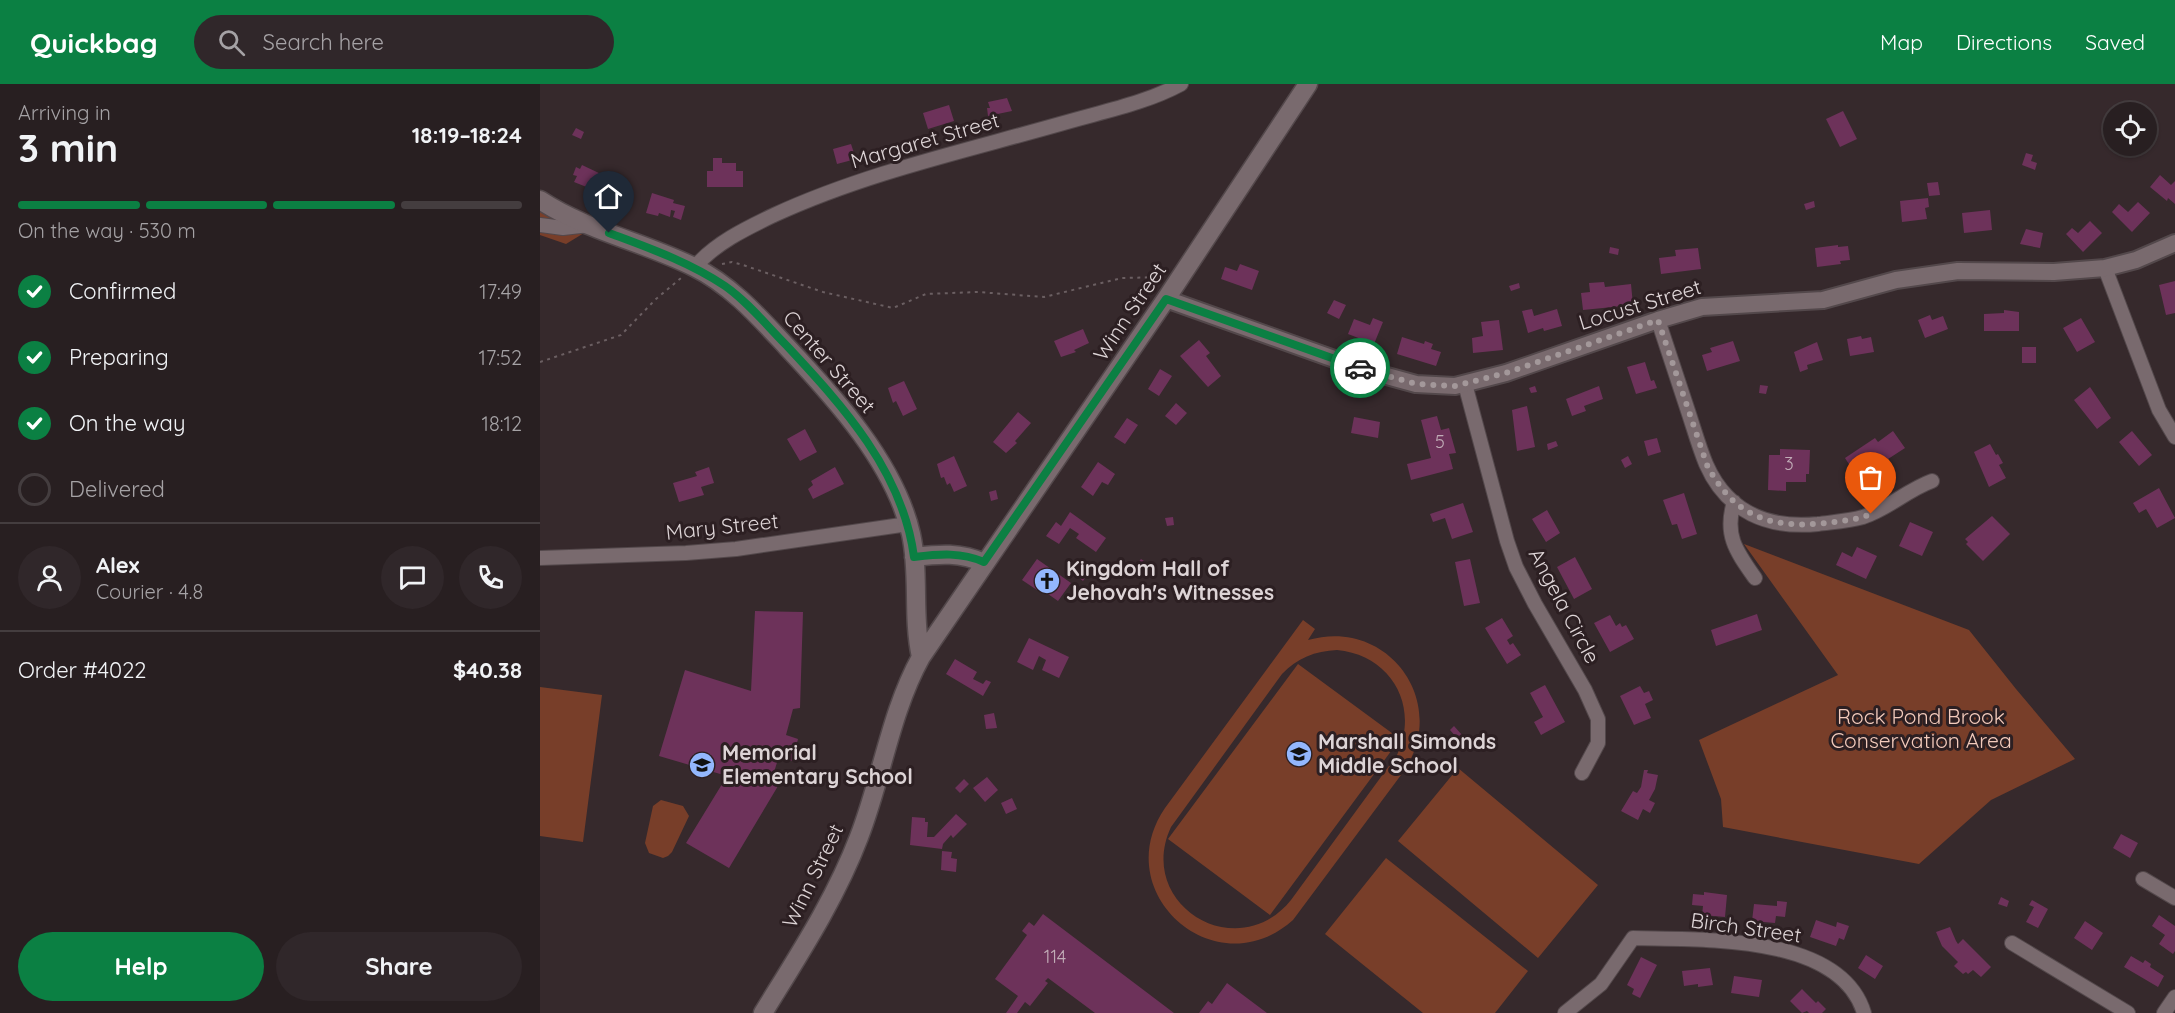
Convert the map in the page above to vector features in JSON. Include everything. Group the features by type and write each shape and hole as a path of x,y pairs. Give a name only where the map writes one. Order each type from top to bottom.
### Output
{"main road":[{"name":"Winn Street","path":"763,1013 843,876 860,835 903,697 921,657 1166,299 1308,84"},
{"name":"Center Street","path":"540,200 590,225 700,270 726,287 748,306 837,402 877,457 908,524 914,557 917,633 921,657"},
{"path":"914,557 953,554 984,562"}],"street":[{"name":"Margaret Street","path":"700,270 710,252 740,233 815,198 910,166 1135,103 1181,84"},
{"name":"Center Street","path":"540,225 563,228 590,225"},
{"name":"Locust Street","path":"1166,299 1305,350 1400,380 1434,386 1465,384 1506,373 1693,309 1823,300 1896,280 1942,273 2054,272 2104,268 2146,256 2175,243"},
{"path":"2104,268 2159,410 2175,437"},
{"path":"1658,320 1707,465 1719,485 1734,502 1750,513 1776,523 1796,525 1837,522 1867,516 1911,489 1932,481"},
{"name":"Angela Circle","path":"1465,384 1516,567 1534,604 1586,690 1598,719 1598,743 1582,773"},
{"path":"1734,502 1730,517 1730,531 1736,550 1755,578"},
{"name":"Mary Street","path":"540,558 736,549 908,524"},
{"path":"2144,879 2175,898"},
{"name":"Birch Street","path":"1565,1013 1601,984 1633,938 1710,940 1796,952 1835,974 1853,992 1864,1013"},
{"path":"2012,943 2128,1013"},
{"path":"2164,1013 2175,997"}],"path":[{"path":"540,362 621,335 656,299 700,270 732,262 824,292 893,308 926,294 978,292 1044,297 1122,278 1180,278"}],"green space":[{"path":"540,208 584,233 566,244 540,235"},
{"name":"Rock Pond Brook Conservation Area","path":"1744,544 1969,630 2075,759 1991,800 1919,864 1723,827 1721,799 1699,740 1838,675"},
{"path":"1303,620 1315,629 1308,640 1337,636 1363,641 1386,653 1403,671 1415,693 1420,718 1416,745 1404,771 1293,920 1263,938 1232,944 1203,937 1178,922 1160,899 1150,871 1151,840 1165,808","holes":["1337,650 1356,654 1386,672 1396,686 1405,719 1403,737 1397,755 1291,900 1269,919 1244,928 1220,927 1197,918 1179,902 1167,880 1164,855 1171,827 1288,668 1307,656 1321,652"]},
{"path":"1298,664 1400,739 1270,915 1168,839"},
{"path":"540,687 602,695 583,842 540,836"},
{"path":"1458,768 1598,885 1538,958 1398,841"},
{"path":"661,800 683,806 689,816 672,852 663,858 649,853 645,843 653,806"},
{"path":"1386,858 1528,971 1495,1013 1423,1013 1325,934"}],"building":[{"path":"1007,98 1012,111 988,116 987,108 990,108 988,102"},
{"path":"949,105 954,121 928,129 923,113"},
{"path":"1843,111 1857,139 1840,147 1826,119"},
{"path":"576,128 584,132 581,139 572,135"},
{"path":"851,144 856,159 837,164 833,149"},
{"path":"2026,153 2033,155 2031,161 2037,163 2035,170 2022,165"},
{"path":"713,158 722,158 722,163 736,163 736,171 743,171 743,187 707,187 707,171 713,171"},
{"path":"582,165 601,174 594,190 574,182 577,176 573,175 576,167 580,169"},
{"path":"2160,175 2171,185 2175,181 2175,204 2168,198 2167,201 2150,187"},
{"path":"1938,182 1940,195 1929,196 1927,183"},
{"path":"652,193 685,206 681,220 673,217 675,211 671,210 670,217 659,213 658,216 646,213"},
{"path":"1928,198 1929,207 1925,208 1927,219 1902,222 1900,201"},
{"path":"1814,201 1815,207 1806,210 1804,204"},
{"path":"2138,202 2150,213 2132,232 2112,212 2119,204 2128,212"},
{"path":"1990,210 1992,230 1964,233 1962,213"},
{"path":"2090,221 2102,233 2083,252 2066,234 2072,228 2078,233"},
{"path":"2026,229 2043,233 2040,248 2020,244"},
{"path":"1838,245 1838,247 1848,246 1850,260 1840,261 1841,264 1817,267 1815,248"},
{"path":"1610,247 1619,249 1618,255 1609,253"},
{"path":"1698,248 1701,269 1661,274 1659,258 1676,256 1675,250"},
{"path":"1240,264 1259,271 1252,290 1221,279 1225,267 1237,271"},
{"path":"2175,281 2175,313 2166,315 2159,285"},
{"path":"1604,282 1605,287 1631,284 1633,305 1583,310 1581,293 1590,292 1589,283"},
{"path":"1519,283 1520,288 1511,291 1509,286"},
{"path":"1334,300 1346,305 1339,319 1327,313"},
{"path":"1532,309 1534,316 1557,309 1562,326 1544,331 1543,328 1528,333 1522,311"},
{"path":"2004,310 2019,312 2019,331 1984,331 1984,314 2004,313"},
{"path":"1930,315 1932,320 1943,316 1948,329 1925,338 1918,320"},
{"path":"1373,318 1383,322 1374,344 1348,334 1354,319 1370,325"},
{"path":"2081,318 2095,342 2077,352 2063,328"},
{"path":"1499,320 1503,350 1473,353 1472,338 1483,336 1481,322"},
{"path":"1083,329 1089,343 1074,350 1076,352 1061,357 1054,341"},
{"path":"1861,336 1862,339 1871,337 1874,352 1850,356 1847,339"},
{"path":"1402,337 1424,344 1425,341 1433,344 1431,349 1441,352 1436,366 1397,354"},
{"path":"1199,340 1210,353 1206,356 1221,376 1208,387 1180,356"},
{"path":"1733,341 1740,361 1707,371 1702,355 1712,352 1710,348"},
{"path":"1817,342 1823,360 1807,365 1808,369 1800,372 1794,352"},
{"path":"2022,347 2036,347 2036,363 2022,363"},
{"path":"1645,362 1651,381 1654,380 1657,388 1636,394 1627,367"},
{"path":"1160,369 1172,376 1159,396 1148,389"},
{"path":"904,381 917,409 903,416 896,401 893,403 888,388"},
{"path":"1760,385 1768,386 1766,394 1759,393"},
{"path":"1535,386 1537,392 1531,393 1529,388"},
{"path":"1599,386 1603,399 1584,406 1586,411 1572,416 1566,399"},
{"path":"2090,387 2111,418 2097,429 2074,400"},
{"path":"1176,403 1187,413 1176,425 1165,416"},
{"path":"1527,406 1535,447 1517,451 1512,410"},
{"path":"1018,412 1031,423 1015,441 1017,443 1006,453 993,442"},
{"path":"1437,416 1441,430 1449,428 1456,453 1449,454 1453,469 1411,480 1407,464 1431,458 1421,420"},
{"path":"1354,417 1380,422 1378,438 1351,433"},
{"path":"1127,418 1138,425 1125,444 1114,437"},
{"path":"805,429 817,452 800,461 787,439"},
{"path":"1893,431 1905,448 1868,472 1866,468 1856,475 1845,458 1875,438 1878,442"},
{"path":"2132,431 2152,455 2139,466 2119,442"},
{"path":"1657,438 1661,452 1648,456 1644,441"},
{"path":"1556,441 1558,446 1548,450 1547,444"},
{"path":"1990,444 2003,463 1999,465 2006,478 1989,487 1974,452"},
{"path":"1780,449 1810,450 1809,474 1806,474 1806,482 1786,482 1786,491 1768,490 1769,455 1780,455"},
{"path":"954,456 967,486 954,492 950,483 947,485 944,477 941,478 937,464"},
{"path":"1628,456 1632,464 1625,468 1621,460"},
{"path":"1098,462 1115,474 1108,485 1102,482 1093,496 1081,487"},
{"path":"709,467 714,483 701,487 704,495 679,502 673,483 697,476 695,472"},
{"path":"835,467 844,484 813,499 808,489 813,485 811,481"},
{"path":"2159,488 2175,518 2157,528 2146,509 2139,513 2133,503"},
{"path":"996,490 998,499 991,501 989,492"},
{"path":"1684,493 1697,534 1682,539 1677,524 1672,525 1663,500"},
{"path":"1463,503 1473,532 1452,539 1445,518 1433,522 1430,514"},
{"path":"1547,510 1560,533 1546,542 1532,519"},
{"path":"1070,512 1106,538 1096,552 1076,538 1079,534 1070,528 1059,544 1046,536 1056,522 1061,526"},
{"path":"1992,516 2010,534 1983,561 1966,544 1968,542 1965,539"},
{"path":"1173,517 1174,525 1167,526 1165,518"},
{"path":"1910,522 1933,532 1922,556 1899,546"},
{"path":"1857,547 1877,556 1866,579 1836,565 1842,552 1852,557"},
{"path":"1575,557 1592,589 1574,599 1557,567"},
{"name":"Kingdom Hall of Jehovah's Witnesses","path":"1037,559 1071,583 1058,601 1038,587 1037,590 1022,580"},
{"path":"1141,559 1147,563 1145,567 1138,563"},
{"path":"1470,559 1480,603 1464,606 1455,562"},
{"path":"1082,571 1087,575 1083,581 1077,576"},
{"path":"755,611 803,612 800,708 793,709 786,735 798,739 792,761 779,756 771,782 778,786 729,868 686,843 727,776 659,756 685,670 751,691"},
{"path":"1757,614 1762,630 1716,646 1711,630"},
{"path":"1610,615 1616,626 1620,623 1622,627 1626,625 1634,639 1610,652 1594,623"},
{"path":"1502,618 1513,636 1507,640 1510,645 1513,643 1521,655 1507,664 1485,628"},
{"path":"1029,638 1069,657 1059,678 1042,670 1046,660 1039,656 1033,670 1017,662"},
{"path":"955,659 977,672 973,679 983,684 986,680 991,682 983,696 946,674"},
{"path":"1545,685 1565,722 1541,735 1534,722 1543,717 1530,693"},
{"path":"1640,686 1644,693 1649,691 1653,700 1645,704 1651,718 1634,725 1620,696"},
{"path":"994,713 997,728 986,729 984,715"},
{"path":"1454,726 1462,735 1458,739 1450,730"},
{"path":"1644,770 1648,770 1647,773 1658,775 1655,789 1649,800 1655,803 1650,813 1643,809 1638,820 1621,811 1633,791 1637,793 1641,787"},
{"path":"987,777 998,790 985,802 973,788"},
{"path":"964,779 969,784 960,793 955,788"},
{"path":"1012,798 1017,809 1006,814 1001,803"},
{"path":"956,814 967,824 953,838 951,835 943,844 942,849 910,845 912,817 925,818 925,822 928,822 927,837 934,837"},
{"path":"2121,834 2138,843 2130,858 2113,848"},
{"path":"942,851 952,852 951,858 957,859 956,872 941,870"},
{"path":"1704,892 1727,895 1725,917 1702,915 1703,906 1692,905 1693,894 1704,895"},
{"path":"2001,897 2009,901 2007,907 1998,904"},
{"path":"2032,900 2048,909 2038,928 2026,922 2034,907 2029,905"},
{"path":"1777,901 1787,902 1785,917 1776,916 1775,923 1752,921 1754,904 1777,906"},
{"path":"1043,914 1174,1013 1095,1013 1048,978 1045,981 1048,983 1030,1006 1025,1002 1017,1013 1006,1013 1018,996 995,979 1027,935 1022,931 1029,922 1034,926"},
{"path":"2159,915 2175,926 2173,954 2159,944 2165,935 2152,926"},
{"path":"1816,920 1836,927 1837,922 1849,926 1844,940 1839,938 1836,946 1810,937"},
{"path":"2085,921 2103,933 2092,950 2074,938"},
{"path":"1950,927 1958,944 1963,939 1991,967 1981,977 1973,970 1968,974 1966,972 1963,974 1954,966 1958,962 1942,946 1936,932"},
{"path":"1866,955 1883,966 1875,979 1858,968"},
{"path":"2131,956 2143,963 2145,960 2151,964 2150,967 2164,976 2158,987 2124,967"},
{"path":"1641,957 1657,965 1640,998 1632,994 1634,989 1627,985"},
{"path":"1710,968 1713,985 1684,986 1682,971"},
{"path":"1734,976 1762,980 1759,997 1731,993"},
{"path":"1227,983 1267,1013 1199,1013 1208,1001 1212,1004"},
{"path":"1802,989 1826,1009 1822,1013 1807,1011 1802,1013 1790,1001"}],"way so far":[{"path":"1360,368 1416,384 1455,386 1506,373 1658,320 1707,465 1719,485 1734,502 1758,518 1785,525 1848,520 1871,514"}],"place":[{"name":"Kingdom Hall of Jehovah's Witnesses","path":"1047,581"},
{"name":"Marshall Simonds Middle School","path":"1299,754"},
{"name":"Memorial Elementary School","path":"702,765"}],"route":[{"path":"609,233 695,267 726,287 814,375 866,440 882,467 906,518 914,557 953,554 984,562 1166,299 1360,368"}]}
